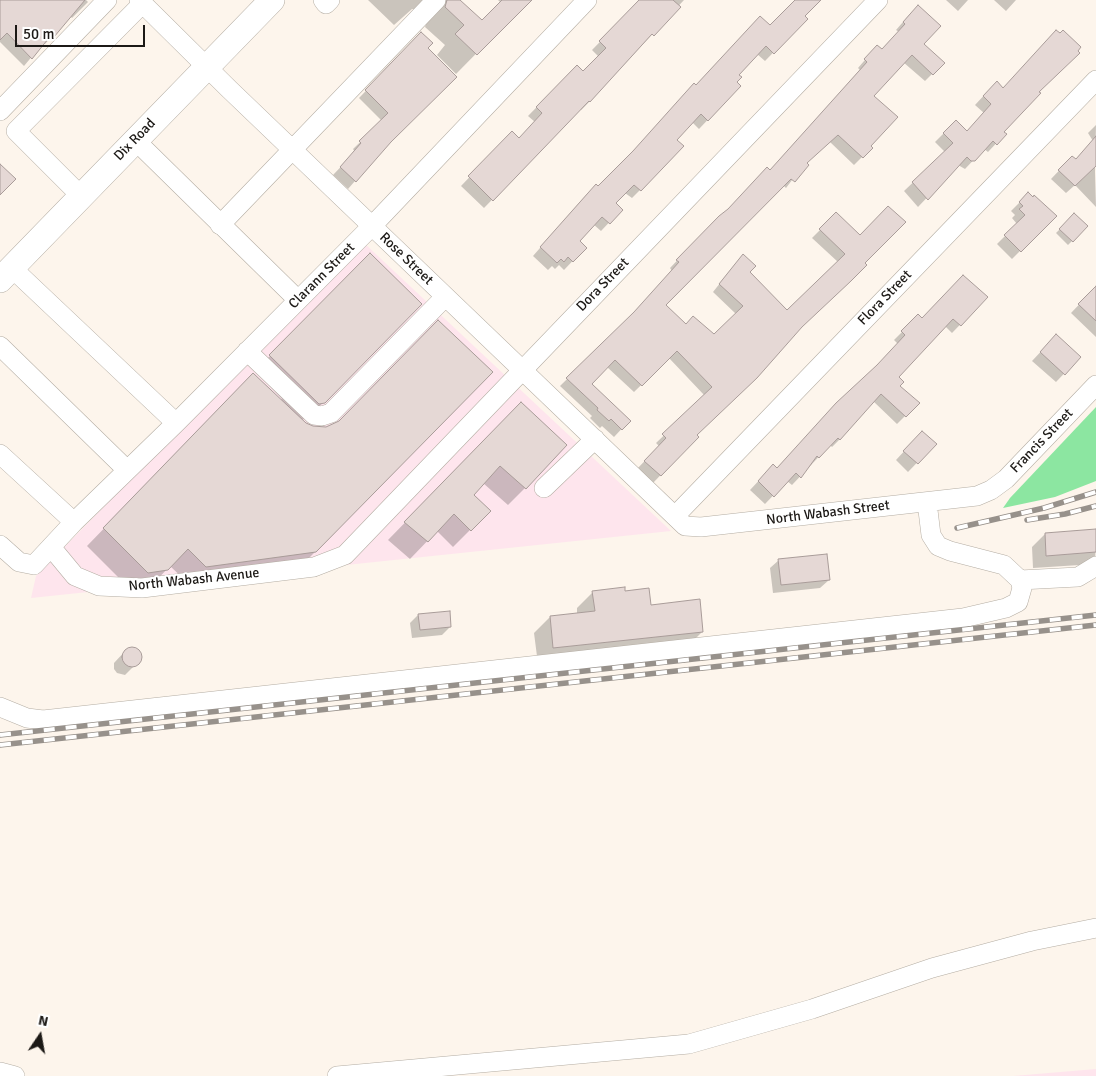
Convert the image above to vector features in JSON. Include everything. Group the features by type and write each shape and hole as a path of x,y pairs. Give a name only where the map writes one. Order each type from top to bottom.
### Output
{"main road":[{"name":"Dix Road","path":"6,274 272,0"}],"street":[{"path":"0,111 107,0"},
{"path":"323,0 326,4 330,0"},
{"path":"220,225 436,0"},
{"name":"Clarann Street","path":"0,545 19,562 34,565 74,522 176,423 372,226 587,0"},
{"name":"Dora Street","path":"324,565 346,555 878,0"},
{"path":"81,196 16,131 140,2"},
{"name":"Rose Street","path":"140,2 206,68 675,516"},
{"name":"Flora Street","path":"675,516 1096,80"},
{"path":"135,140 298,300"},
{"path":"6,274 176,423"},
{"path":"247,351 314,415 322,416 331,413 445,297"},
{"path":"0,346 127,470"},
{"name":"Francis Street","path":"985,492 1006,479 1096,385"},
{"path":"544,488 595,439"},
{"path":"0,454 74,522"},
{"name":"North Wabash Street","path":"675,516 685,526 701,528 977,496 985,492"},
{"path":"0,707 27,718 43,720 963,618 1006,608 1018,602 1022,588 1020,580 1004,565 950,552 938,546 931,535 927,502"},
{"name":"North Wabash Avenue","path":"50,547 75,576 99,586 142,588 324,565"},
{"path":"1020,580 1087,578 1096,566"},
{"path":"337,1076 689,1044 812,1009 932,968 1032,941 1096,928"},
{"path":"0,1072 15,1076"}],"shaded area":[{"path":"363,242 671,531 31,598 36,576"},
{"path":"1096,1069 1096,1076 1013,1076"}],"green space":[{"path":"1096,407 1096,481 1055,497 1003,508 1010,498"}],"building":[{"path":"0,0 85,0 54,37 52,34 32,59 7,33 0,40"},
{"path":"447,0 460,0 482,20 502,0 532,0 477,55 455,34 464,25 445,7"},
{"path":"639,0 673,0 681,7 654,36 652,34 590,102 493,201 468,176 512,131 519,138 542,113 536,107 577,65 583,71 606,48 599,41"},
{"path":"795,0 821,0 805,16 808,19 774,54 766,46 739,75 742,77 737,82 741,86 708,121 701,114 677,140 684,146 641,191 634,185 616,203 623,210 610,224 602,217 580,241 587,248 573,262 568,257 564,262 561,259 557,263 540,247 596,184 598,186 633,151 694,83 696,85 760,16 770,25"},
{"path":"918,5 941,26 924,44 945,63 933,75 912,55 874,96 898,117 871,146 873,148 863,158 838,135 807,163 809,165 795,182 791,179 666,305 686,324 693,316 714,334 743,306 719,284 743,254 756,266 750,272 787,310 845,254 819,229 836,212 860,235 888,206 906,222 865,263 867,265 802,327 757,378 697,435 699,437 661,476 644,461 666,438 662,434 712,387 677,351 642,386 615,360 592,384 631,421 622,430 611,419 609,421 597,410 598,408 566,378 634,312 679,262 676,260 767,167 770,170 867,62 864,59 877,45 882,49 905,24 903,22"},
{"path":"1056,30 1060,33 1063,30 1081,47 1078,51 1080,53 1039,92 1041,93 1004,132 1007,134 997,145 993,141 975,161 971,161 967,157 928,200 912,182 953,143 943,133 956,120 967,131 991,104 983,96 997,81 1003,88"},
{"path":"421,32 433,43 428,48 457,77 391,142 356,182 340,167 361,143 359,141 388,113 365,90"},
{"path":"1096,136 1096,166 1075,186 1058,170 1072,156 1076,159"},
{"path":"0,164 16,179 0,195"},
{"path":"1028,192 1033,197 1034,195 1057,216 1021,252 1004,235 1025,215 1019,209 1023,206 1019,202"},
{"path":"1074,213 1088,226 1073,242 1059,229"},
{"path":"370,253 422,304 325,403 319,404 269,355"},
{"path":"963,275 988,297 961,326 953,319 899,377 904,382 900,386 920,403 906,417 881,394 840,440 838,438 819,458 817,456 801,478 796,473 774,497 758,481 773,464 777,468 836,403 877,365 905,335 901,331 918,314 922,318"},
{"path":"1096,286 1096,321 1078,304"},
{"path":"438,320 493,372 316,552 206,567 188,549 168,570 148,573 103,528 253,373 306,423 313,426 326,427 339,421"},
{"path":"1056,334 1081,357 1065,375 1040,352"},
{"path":"521,402 567,445 526,489 500,466 474,495 491,511 471,531 454,514 428,542 404,522"},
{"path":"922,431 937,444 918,464 903,451"},
{"path":"1096,529 1096,552 1046,556 1045,533"},
{"path":"827,554 830,580 781,585 778,559"},
{"path":"625,587 625,591 649,588 651,605 700,599 703,632 553,648 550,616 595,611 592,591"},
{"path":"450,611 451,627 420,630 418,614"},
{"path":"128,647 136,647 142,653 142,661 136,667 128,667 122,661 122,653"}],"railway":[{"path":"957,528 1044,508 1096,492"},
{"path":"1027,520 1065,514 1096,506"},
{"path":"0,735 1096,615"},
{"path":"0,745 1096,625"}]}
